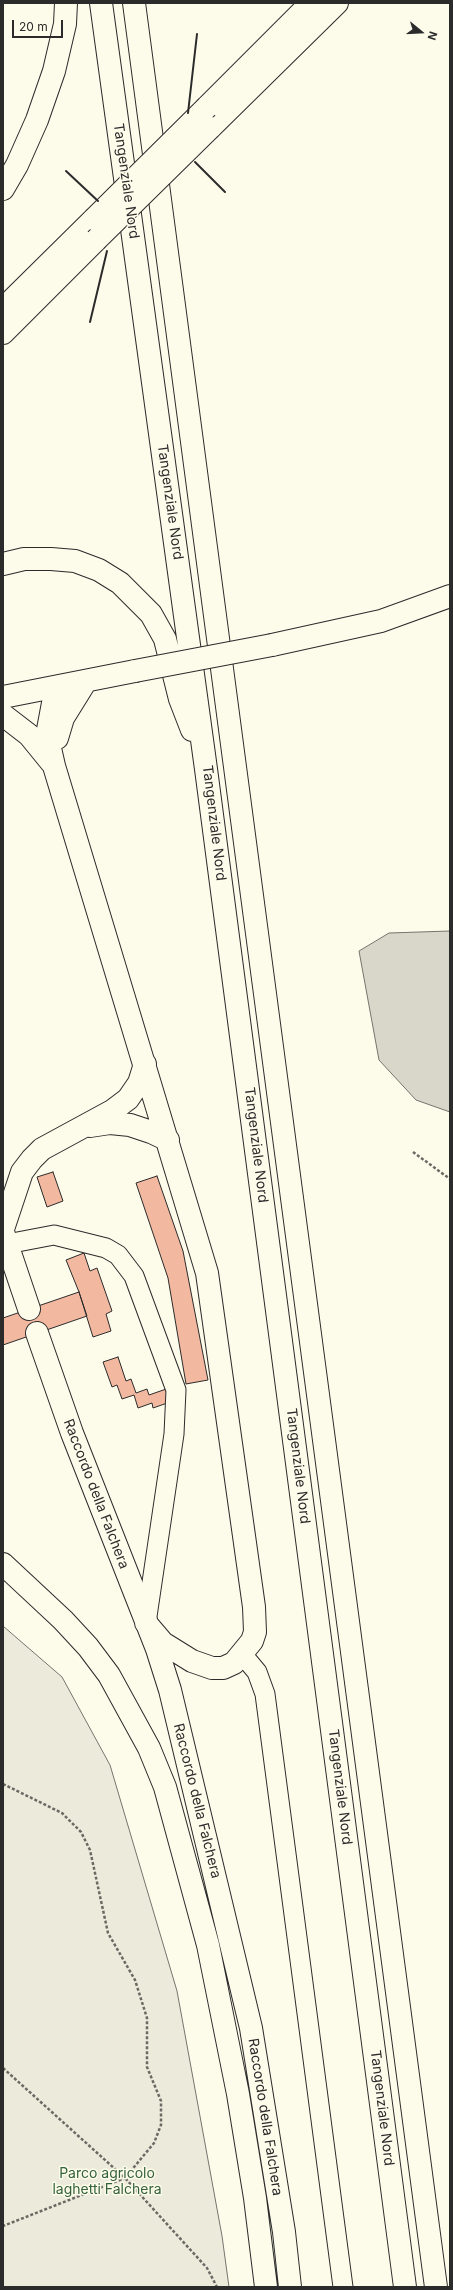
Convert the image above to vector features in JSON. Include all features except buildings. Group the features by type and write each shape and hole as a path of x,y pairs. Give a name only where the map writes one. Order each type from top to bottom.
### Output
{"highway":[{"path":"3,189 17,165 37,120 54,71 65,24 66,3"},
{"name":"Tangenziale Nord","path":"101,3 206,769 405,2287"},
{"name":"Tangenziale Nord","path":"134,3 436,2287"},
{"path":"137,3 138,40"},
{"path":"3,333 207,106 311,3"},
{"path":"3,309 210,128 336,3"},
{"path":"3,564 24,559 75,561 99,570 120,582 136,597 151,614 165,639 180,699 206,769"},
{"path":"3,697 272,645 381,621 450,596"},
{"path":"54,766 58,734 62,718 86,681"},
{"path":"56,687 47,735 54,766 207,1273 236,1467 255,1621 252,1641 234,1662 223,1668 202,1666 163,1643 146,1623"},
{"path":"3,715 29,735 54,766"},
{"path":"28,1309 4,1235 22,1172 42,1149 112,1111 128,1098 139,1083 145,1064"},
{"path":"79,1128 110,1123 130,1125 168,1140"},
{"name":"Raccordo della Falchera","path":"37,1333 72,1433 146,1623 170,1690 251,2028 284,2232 290,2287"},
{"name":"Raccordo della Falchera","path":"3,1564 63,1620 88,1647 109,1675 149,1748 165,1787 208,1945 238,2094 255,2198 266,2287"}],"street":[{"path":"4,1235 54,1235 106,1248 118,1255 134,1276 168,1368 176,1390 174,1434 146,1623"},
{"path":"242,1654 257,1672 265,1694 343,2287"}],"path":[{"path":"413,1152 450,1179"},
{"path":"3,1784 62,1813 81,1832 90,1850 108,1933 135,1980 147,2018 147,2067 161,2101 161,2125 154,2143 125,2178 3,2226"},
{"path":"3,2068 125,2178 207,2268 217,2287"}],"green space":[{"name":"Parco agricolo laghetti Falchera","path":"3,1626 62,1677 110,1765 177,1991 222,2236 229,2287 3,2287"}],"shaded area":[{"path":"450,931 450,1112 416,1100 379,1060 359,951 389,933"}],"wall":[{"path":"188,113 197,34"},
{"path":"195,162 225,192"},
{"path":"66,171 98,201"},
{"path":"90,322 107,251"}]}
